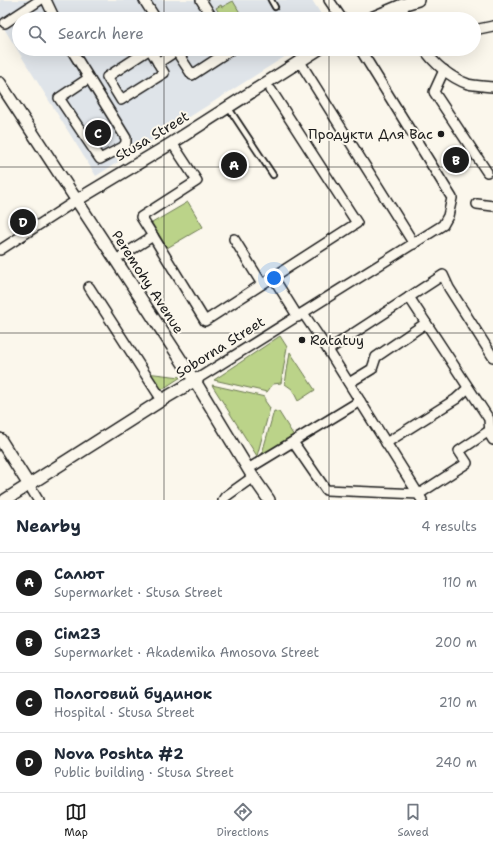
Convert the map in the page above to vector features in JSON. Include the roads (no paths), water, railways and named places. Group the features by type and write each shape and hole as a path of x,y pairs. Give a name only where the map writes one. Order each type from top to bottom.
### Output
{"street":[{"path":"22,12 40,0"},
{"path":"46,0 52,12"},
{"path":"144,0 152,12"},
{"path":"202,0 209,12"},
{"path":"329,0 337,12"},
{"path":"384,12 402,4 418,0"},
{"path":"402,4 404,12"},
{"path":"5,23 12,18"},
{"path":"481,29 493,26"},
{"path":"75,56 89,78 126,138 126,143 123,147 100,160 59,98 89,78"},
{"path":"140,56 107,77 121,100 164,73 154,56"},
{"path":"158,63 168,56"},
{"path":"181,56 192,75 221,56"},
{"name":"Stusa Street","path":"0,250 77,200 172,143 309,56"},
{"name":"Soborna Street","path":"5,500 162,400 443,225 448,216 452,198 364,56"},
{"path":"429,56 444,70 468,84 493,87"},
{"path":"300,62 414,244"},
{"path":"444,70 434,92 487,172"},
{"name":"Peremohy Avenue","path":"0,83 196,380 268,500"},
{"path":"172,143 197,181 141,217 205,321 357,223 271,90"},
{"path":"477,204 493,206"},
{"path":"123,255 153,236"},
{"path":"234,239 262,284"},
{"path":"328,350 443,275 449,288 493,357"},
{"path":"273,277 300,315 328,350 421,497"},
{"path":"88,287 162,400"},
{"path":"409,296 489,419 490,435 493,440"},
{"path":"349,383 372,369 376,357 426,324"},
{"path":"386,443 456,398 468,388"},
{"path":"223,500 251,473 293,442 360,400"},
{"path":"293,442 326,490 421,497 467,463 459,451 490,431"},
{"path":"0,439 38,500"}],"lane":[{"path":"271,0 274,7"},
{"path":"228,107 273,175"}],"place":[{"name":"Пологовий будинок","path":"98,133"},
{"name":"Продукти Для Вас","path":"441,134"},
{"name":"Сім23","path":"456,160"},
{"name":"Салют","path":"234,165"},
{"name":"Nova Poshta #2","path":"23,222"},
{"name":"Ratatuy","path":"302,340"}]}
